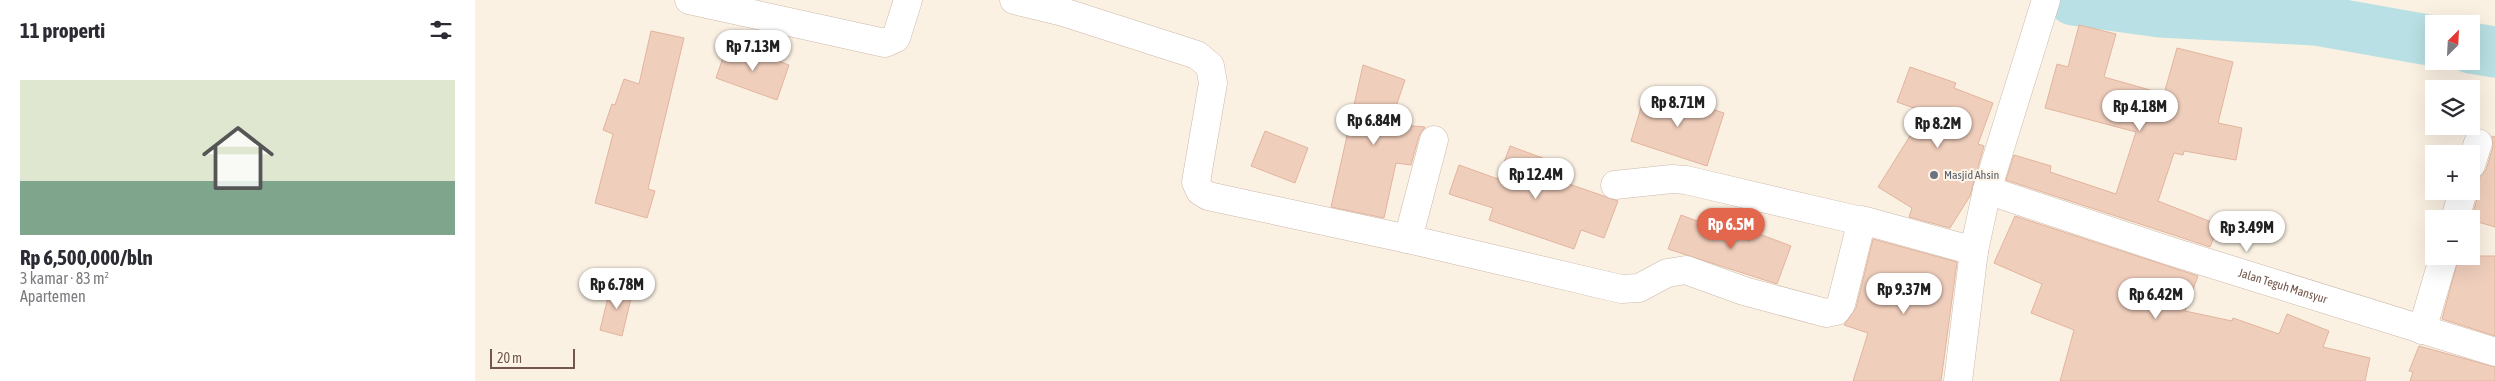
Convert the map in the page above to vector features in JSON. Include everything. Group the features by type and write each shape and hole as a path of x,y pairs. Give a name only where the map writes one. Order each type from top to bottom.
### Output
{"street":[{"path":"689,0 885,43 896,38 908,0"},
{"path":"1014,0 1131,33 1197,56 1208,63 1214,79 1196,182 1203,194 1407,238 1621,289 1647,285 1673,271 1692,271 1744,291 1828,313 1836,311 1841,304 1861,221"},
{"path":"1958,381 1974,251 1987,190 2046,0"},
{"path":"1407,238 1434,140"},
{"path":"1615,185 1672,179 1686,180 1890,227 1974,251"},
{"name":"Jalan Teguh Mansyur","path":"1987,190 2170,251 2495,352"},
{"path":"2422,330 2441,265"}],"building":[{"path":"2079,25 2116,34 2104,77 2164,94 2177,48 2233,62 2218,123 2242,128 2236,160 2184,151 2183,155 2174,153 2158,201 2219,225 2210,247 2006,180 2014,155 2051,166 2050,172 2116,194 2136,132 2045,108 2057,64 2068,67"},
{"path":"651,31 684,38 648,189 655,191 647,218 595,203 613,134 603,130 612,104 615,105 624,79 639,84"},
{"path":"728,43 789,65 777,100 716,78"},
{"path":"1363,65 1405,80 1390,124 1425,127 1419,136 1411,165 1396,163 1384,218 1331,207"},
{"path":"1910,67 1956,83 1954,88 1993,103 1978,144 1984,146 1970,196 1950,228 1909,217 1912,208 1878,187 1925,112 1897,102"},
{"path":"1645,94 1675,104 1677,98 1724,113 1707,166 1631,141"},
{"path":"1265,131 1308,148 1295,183 1251,166"},
{"path":"2492,136 2495,137 2495,227 2480,223 2480,210 2474,210 2477,200 2480,200 2480,177 2486,170 2493,147"},
{"path":"1510,146 1548,160 1543,175 1618,201 1604,238 1581,230 1574,249 1489,220 1493,208 1449,194 1459,165 1498,179"},
{"path":"1681,215 1750,241 1754,232 1791,246 1777,284 1668,249"},
{"path":"2015,216 2198,276 2185,311 2232,321 2233,318 2279,334 2287,314 2329,331 2323,347 2370,358 2365,381 2060,381 2074,330 2031,313 2042,284 1994,263"},
{"path":"1873,239 1957,262 1941,381 1853,381 1868,333 1844,325 1856,308"},
{"path":"2480,256 2495,256 2495,336 2442,319 2457,265 2480,265"},
{"path":"611,285 633,290 622,336 600,330"},
{"path":"2419,346 2495,367 2495,381 2410,381 2413,372 2409,371"}],"waterway":[{"path":"2073,0 2160,12 2315,20 2425,39"},
{"path":"2480,50 2495,52"}],"place":[{"name":"Masjid Ahsin","path":"1934,175"}]}
